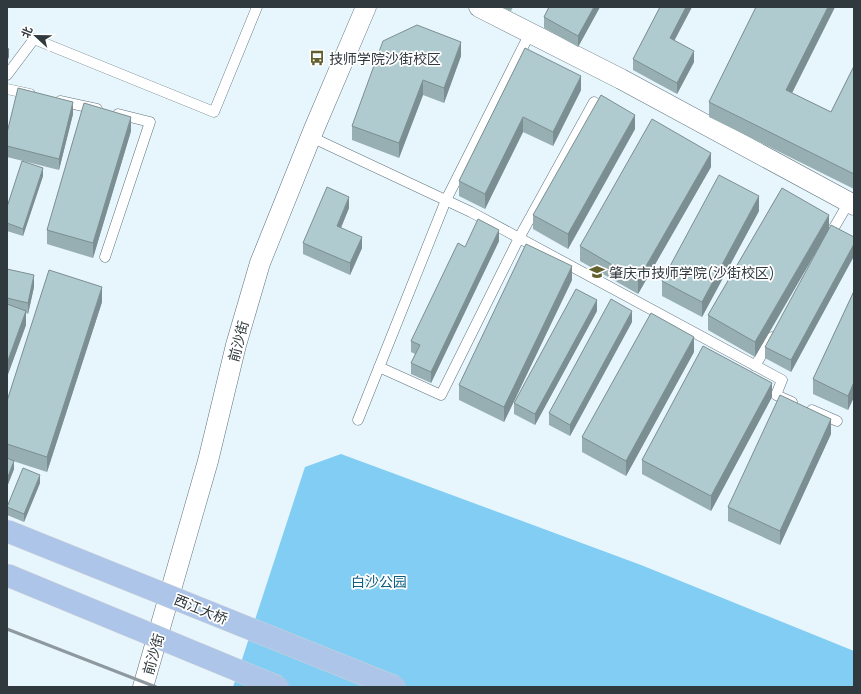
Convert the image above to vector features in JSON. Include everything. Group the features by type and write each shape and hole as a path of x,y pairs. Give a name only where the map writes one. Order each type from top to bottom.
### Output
{"main road":[{"name":"西江大桥","path":"7,531 395,687"},
{"path":"7,575 278,687"}],"street":[{"name":"前沙街","path":"143,687 208,461 236,345 260,263 366,7"},
{"path":"479,7 621,79 851,203"}],"lane":[{"path":"7,75 34,39 214,112 257,7"},
{"path":"358,420 446,200 530,33"},
{"path":"7,89 37,96"},
{"path":"52,99 150,122 105,257"},
{"path":"379,366 441,395 519,238 594,102"},
{"path":"311,137 471,212 782,380 776,395 837,421"},
{"path":"822,250 851,203"},
{"path":"755,366 775,332"}],"green space":[{"name":"白沙公园","path":"341,454 641,565 854,651 854,687 233,687 305,467"}],"building":[{"path":"549,7 594,7 578,36 544,17"},
{"path":"660,7 686,7 670,38 694,51 677,83 633,59"},
{"path":"756,7 828,7 786,90 831,112 854,66 854,174 709,102"},
{"path":"417,25 461,42 444,88 423,80 399,143 352,126 383,41"},
{"path":"525,48 581,76 553,132 523,117 485,194 459,181"},
{"path":"18,88 73,102 59,159 7,146 7,133"},
{"path":"601,95 635,115 568,234 533,215"},
{"path":"84,103 131,117 93,243 47,230"},
{"path":"652,119 711,153 638,280 580,246"},
{"path":"22,161 43,168 23,229 7,223 7,207"},
{"path":"719,175 759,196 702,302 662,281"},
{"path":"327,187 349,197 337,226 362,237 350,263 303,243"},
{"path":"782,188 829,215 755,342 708,315"},
{"path":"478,219 499,230 431,372 411,363 420,345 411,341 458,243 465,247"},
{"path":"831,225 854,237 854,244 791,360 765,347"},
{"path":"526,244 572,266 504,407 459,385"},
{"path":"7,269 34,275 28,303 7,298"},
{"path":"49,270 102,287 47,457 7,444 7,401"},
{"path":"576,289 597,300 535,414 514,403"},
{"path":"854,291 854,382 848,396 813,379"},
{"path":"611,299 632,311 570,425 549,413"},
{"path":"7,304 26,311 7,363"},
{"path":"651,313 694,337 626,461 582,437"},
{"path":"703,346 772,383 711,496 642,460"},
{"path":"780,395 831,419 780,531 728,507"},
{"path":"7,458 14,461 7,479"},
{"path":"23,468 40,475 24,514 7,507"}],"railway":[{"path":"7,629 156,687"}],"place":[{"name":"技师学院沙街校区","path":"317,58"},
{"name":"肇庆市技师学院(沙街校区)","path":"597,272"}]}
